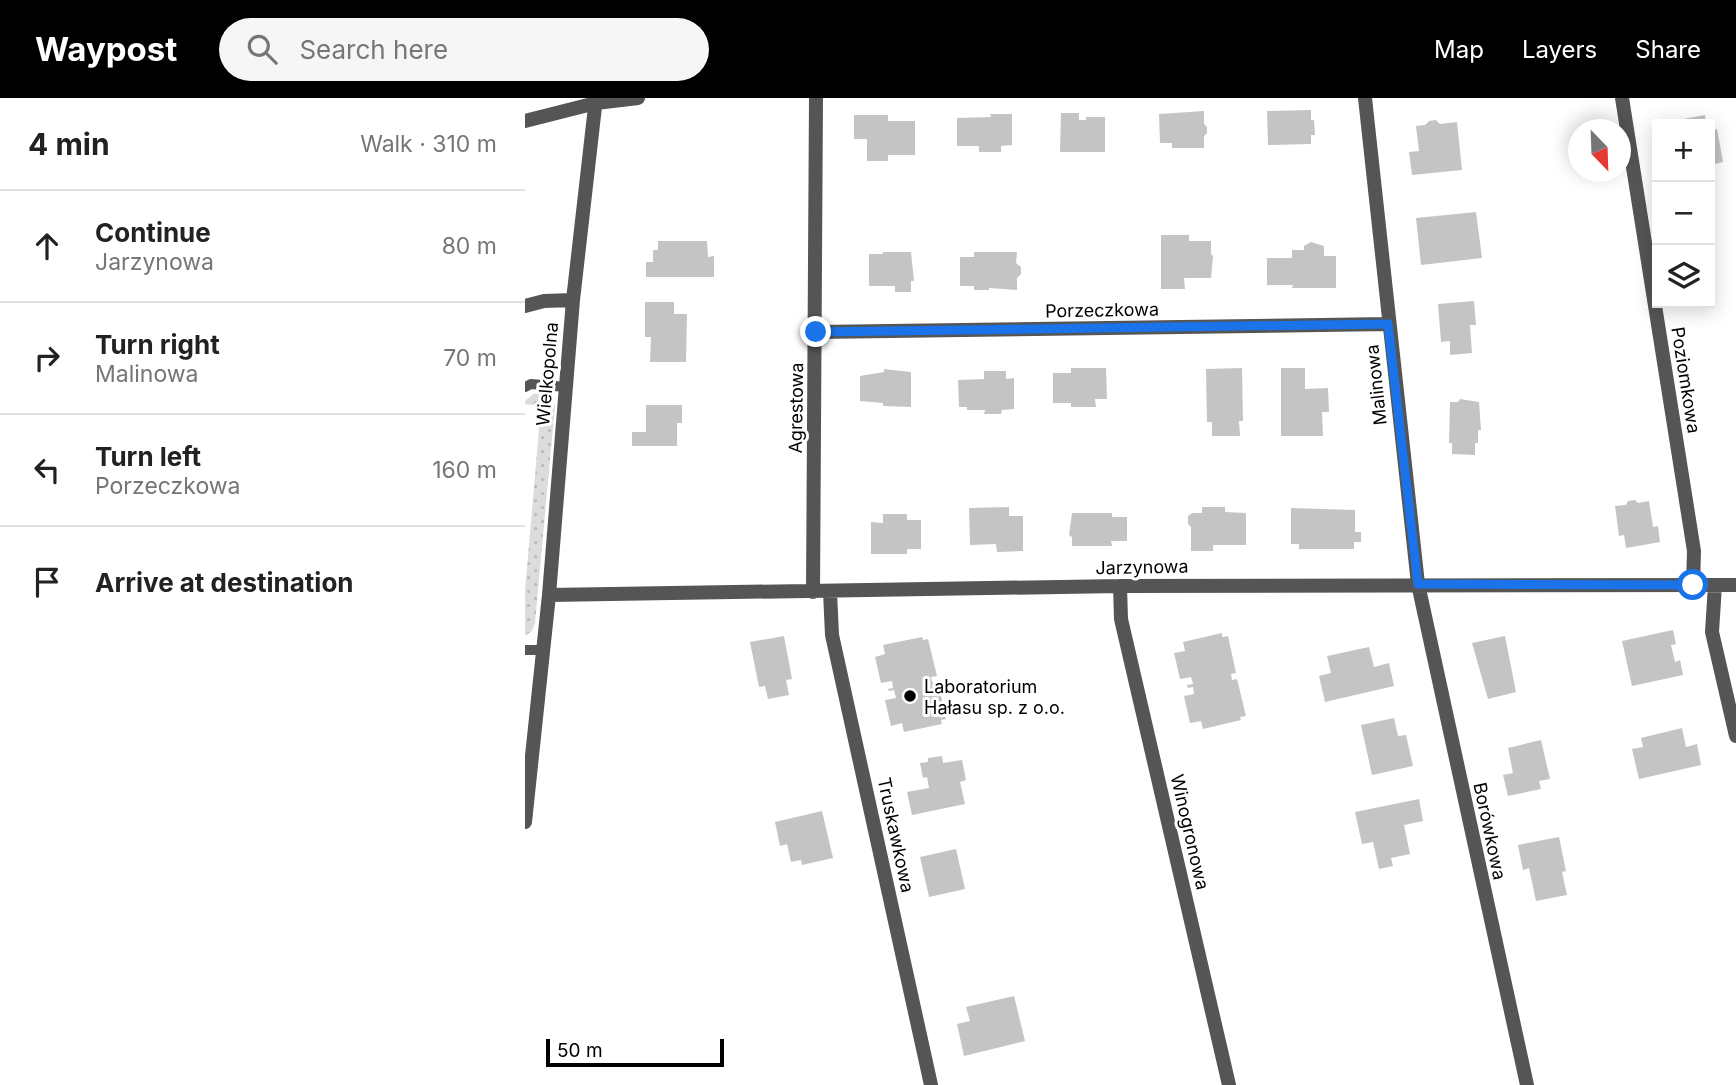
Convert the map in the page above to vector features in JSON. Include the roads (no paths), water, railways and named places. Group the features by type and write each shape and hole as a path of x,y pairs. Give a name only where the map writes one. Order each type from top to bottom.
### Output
{"street":[{"path":"525,121 596,100 638,98"},
{"name":"Agrestowa","path":"813,592 815,98"},
{"name":"Malinowa","path":"1365,98 1418,584"},
{"name":"Poziomkowa","path":"1622,98 1694,551 1693,585"},
{"name":"Wielkopolna","path":"525,822 549,595 573,300 596,100"},
{"path":"525,306 544,301 573,300"},
{"name":"Porzeczkowa","path":"816,332 1388,324"},
{"name":"Borówkowa","path":"1418,584 1527,1085"},
{"path":"1715,585 1712,632 1736,736"},
{"name":"Jarzynowa","path":"549,595 1120,586 1736,585"},
{"name":"Winogronowa","path":"1120,586 1121,619 1229,1085"},
{"name":"Truskawkowa","path":"830,592 832,635 931,1085"}],"lane":[{"path":"525,387 531,384 566,387"},
{"path":"525,650 543,650"}],"place":[{"name":"Laboratorium Hałasu sp. z o.o.","path":"910,696"}]}
